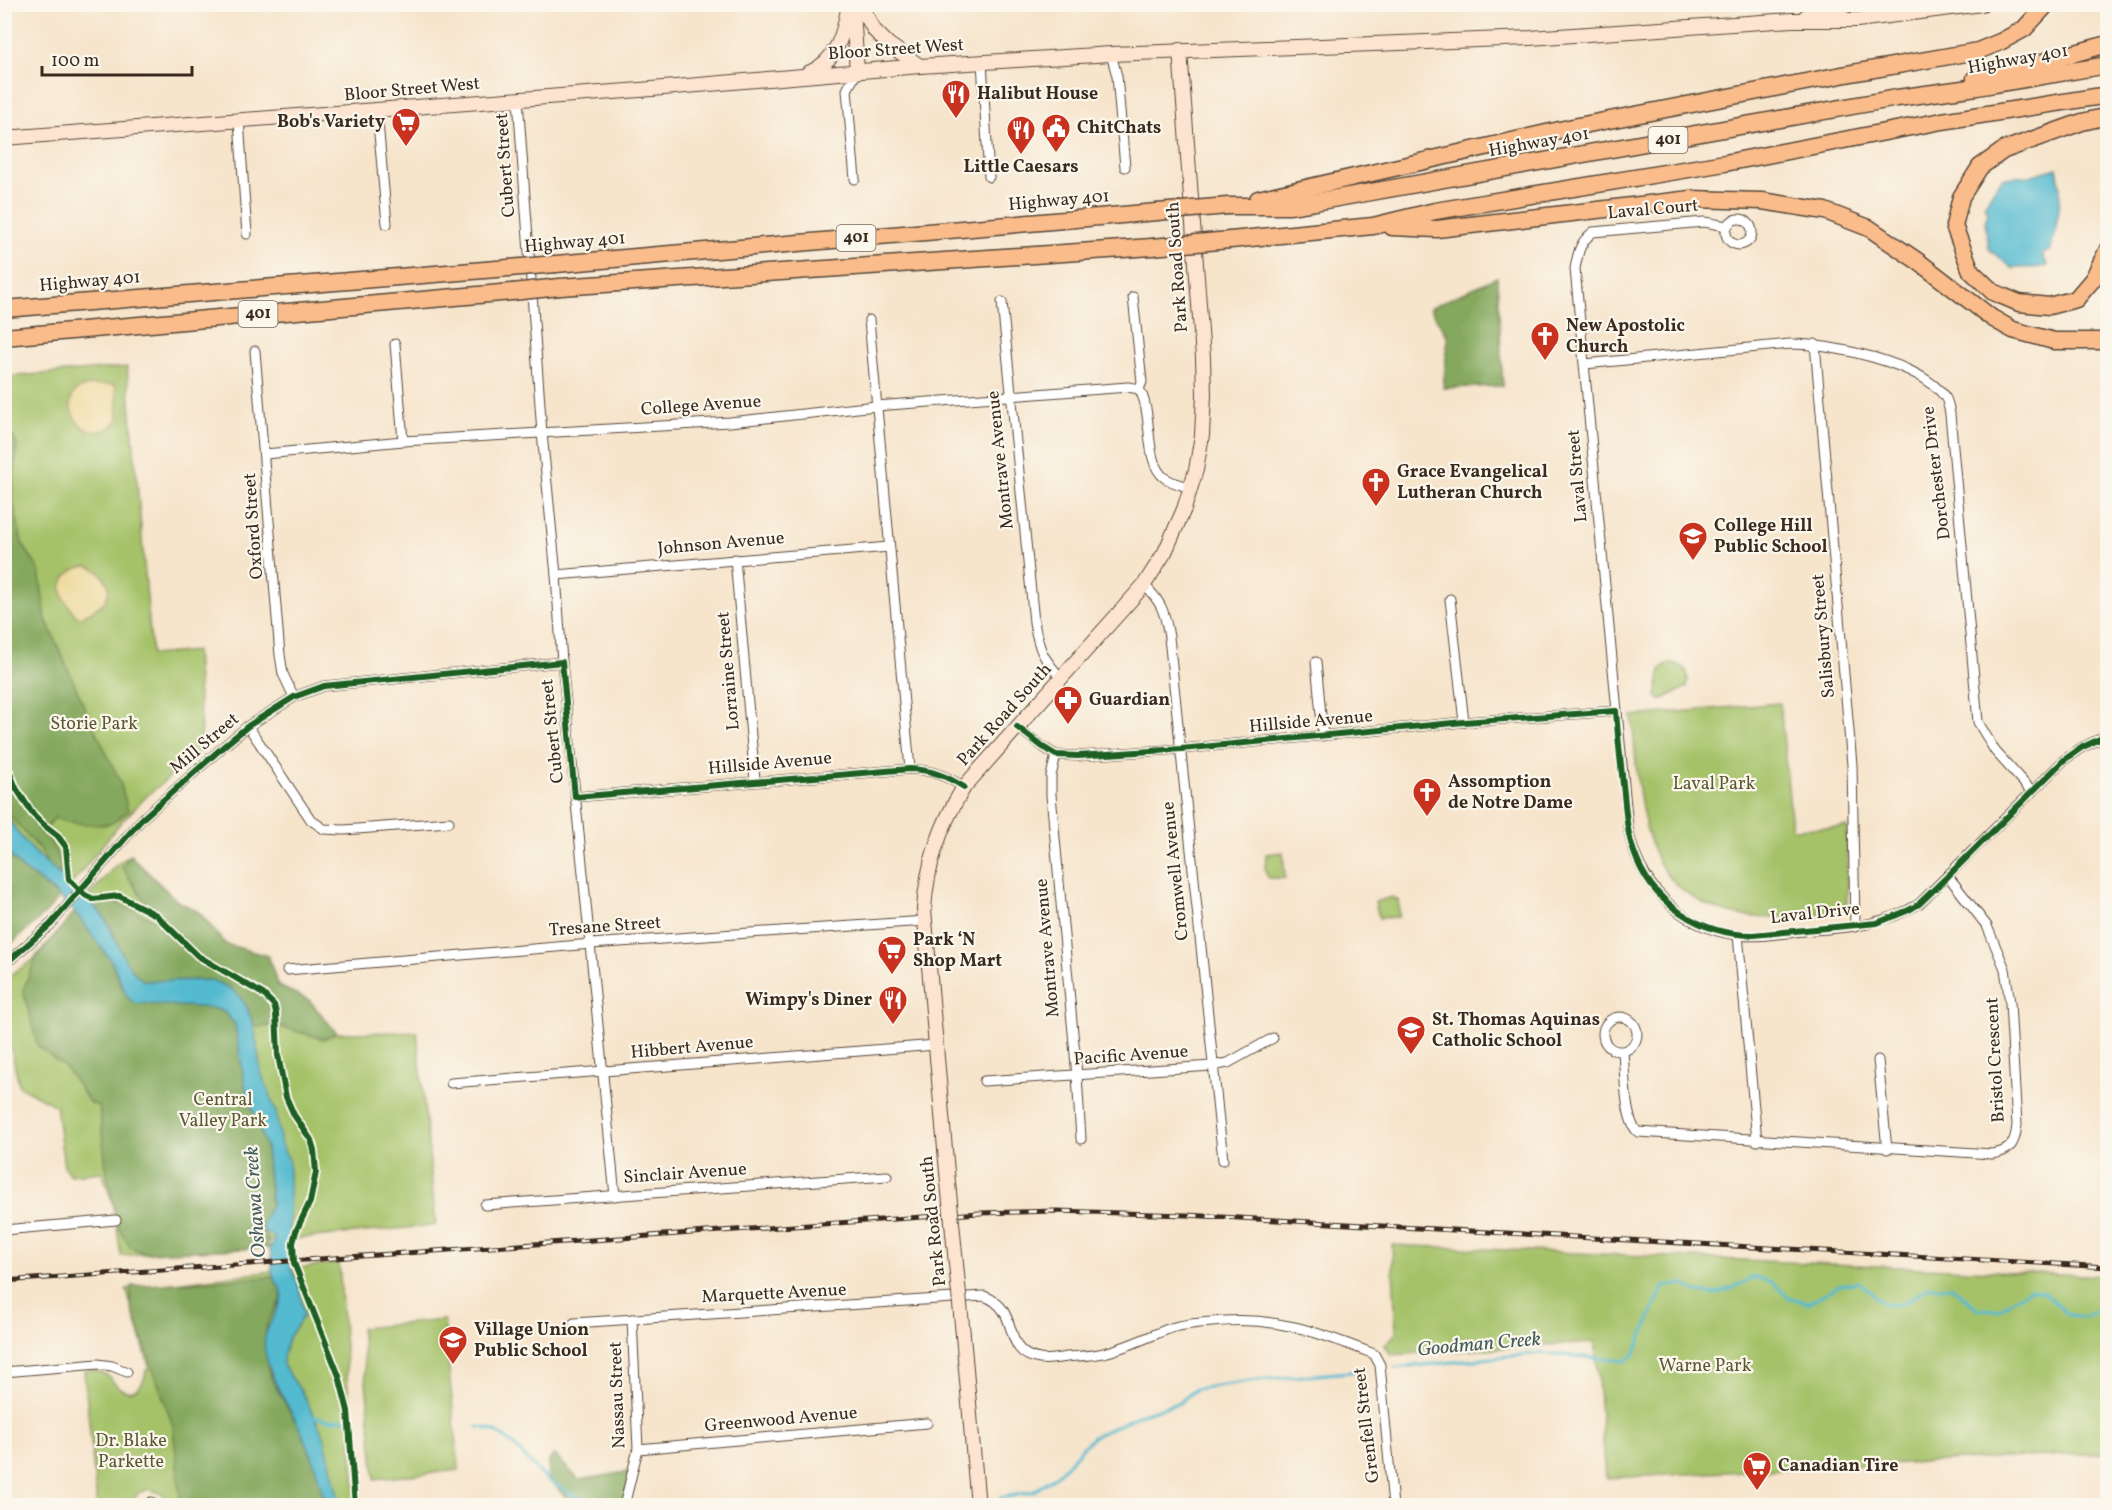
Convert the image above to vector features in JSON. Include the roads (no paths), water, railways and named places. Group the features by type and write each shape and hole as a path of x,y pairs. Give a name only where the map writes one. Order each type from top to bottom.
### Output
{"highway":[{"path":"1228,206 1573,127 1840,75 1978,51 2024,29 2043,10"},
{"path":"1897,98 2108,44"},
{"name":"Highway 401","path":"4,308 509,268 1228,206 1289,206 1897,98 2108,65"},
{"name":"401","path":"7,337 560,288 1152,247 1373,226 1435,211 1725,163 1942,122 2108,95"},
{"path":"2108,116 2082,122 2004,150 1980,167 1961,197 1954,226 1971,271 1993,292 2019,303 2049,306 2076,299 2093,279 2108,249"},
{"path":"1373,226 1437,229 1691,199 1772,202 1825,211 1869,228 1919,262 1992,318 2013,330 2054,341 2108,341"}],"main road":[{"path":"851,4 856,72"},
{"path":"798,76 827,63 841,38 851,4"},
{"path":"860,4 874,30 888,44 920,66"},
{"path":"1776,22 1818,4"},
{"name":"Bloor Street West","path":"4,138 377,111 920,66 1180,50 1530,38 1776,22 1853,4"},
{"name":"Bloor Street West","path":"1792,20 1846,21 1923,9 1982,4"},
{"name":"Park Road South","path":"978,1506 925,921 926,889 932,855 947,817 964,787 1144,585 1165,552 1179,523 1191,488 1202,435 1204,395 1180,50"}],"street":[{"path":"1111,54 1117,76 1125,167"},
{"path":"982,62 989,177"},
{"path":"855,179 847,90 856,72"},
{"name":"Cubert Street","path":"518,99 542,433 562,662 615,1196"},
{"path":"377,111 387,224"},
{"path":"239,121 247,234"},
{"name":"Laval Court","path":"1584,240 1593,232 1606,230 1704,222 1727,226"},
{"name":"Laval Street","path":"1584,240 1578,250 1575,269 1616,711"},
{"path":"1133,297 1142,382 1139,389 1145,398 1154,463 1163,477 1191,488"},
{"name":"Montrave Avenue","path":"1002,302 1034,622 1041,653 1061,678"},
{"path":"869,320 910,769"},
{"path":"395,344 403,441"},
{"name":"Dorchester Drive","path":"1585,364 1790,344 1815,344 1872,357 1920,375 1946,397 1950,414 1978,722 1995,751 2032,792"},
{"name":"Salisbury Street","path":"1815,344 1852,765 1855,927"},
{"name":"Oxford Street","path":"255,351 280,655 283,674 294,697"},
{"name":"College Avenue","path":"265,454 403,441 730,422 876,406 1128,387 1139,389"},
{"name":"Johnson Avenue","path":"556,574 889,547"},
{"name":"Lorraine Street","path":"735,559 755,780"},
{"name":"Cromwell Avenue","path":"1144,585 1156,596 1164,610 1169,637 1223,1160"},
{"path":"1450,599 1464,723"},
{"name":"Mill Street","path":"4,965 51,924 142,819 248,726 294,697 324,686 562,662"},
{"path":"1316,662 1323,736"},
{"name":"Laval Drive","path":"1616,711 1630,840 1646,878 1664,899 1691,920 1709,928 1738,935 1855,927 1877,923 1909,910 1919,904 1948,876 2064,760 2081,748 2108,735"},
{"name":"Hillside Avenue","path":"1056,755 1078,756 1181,749 1616,711"},
{"path":"248,726 311,820 324,829 450,822"},
{"path":"1017,727 1056,755"},
{"name":"Montrave Avenue","path":"1056,755 1051,776 1051,795 1081,1139"},
{"name":"Hillside Avenue","path":"575,797 755,780 910,769 938,773 964,787"},
{"name":"Bristol Crescent","path":"1623,1052 1629,1114 1633,1128 1644,1134 1887,1149 1992,1154 2003,1152 2010,1147 2015,1138 2017,1125 2006,969 1987,926 1948,876"},
{"name":"Tresane Street","path":"287,970 591,944 925,921"},
{"path":"1738,935 1758,1141"},
{"name":"Pacific Avenue","path":"984,1081 1077,1077 1212,1066 1228,1063 1273,1038"},
{"name":"Hibbert Avenue","path":"451,1083 936,1045"},
{"path":"1878,1060 1887,1149"},
{"name":"Sinclair Avenue","path":"485,1205 887,1176"},
{"path":"4,1230 116,1220"},
{"name":"Marquette Avenue","path":"574,1323 976,1296"},
{"name":"Grenfell Street","path":"976,1296 993,1299 1001,1306 1010,1321 1014,1342 1024,1353 1037,1359 1104,1353 1174,1328 1239,1319 1307,1329 1374,1354 1380,1365 1393,1506"},
{"name":"Nassau Street","path":"624,1506 639,1449 632,1319"},
{"path":"4,1372 98,1364 127,1372"},
{"name":"Greenwood Avenue","path":"639,1449 927,1423"}],"water":[{"path":"2057,168 2060,199 2057,220 2051,250 2042,254 2048,266 2012,268 1989,249 1985,222 1988,212 1984,206 2003,178 2029,176"},
{"path":"4,811 29,846 101,913 126,962 138,977 145,981 212,980 230,988 247,1007 254,1027 261,1072 276,1112 281,1145 289,1160 289,1264 299,1286 304,1315 288,1339 283,1365 303,1394 324,1436 340,1505 326,1505 309,1449 267,1362 265,1336 279,1307 282,1292 272,1272 269,1248 274,1243 274,1239 272,1235 266,1234 263,1228 263,1222 271,1205 266,1147 246,1091 235,1024 224,1012 213,1008 135,1003 128,998 112,962 75,912 53,891 22,868 5,850"}],"waterway":[{"name":"Goodman Creek","path":"1395,1368 1541,1353 1625,1361 1634,1355 1663,1287 1681,1284 1698,1292 1715,1294 1754,1277 1772,1282 1788,1297 1808,1303 1840,1285 1859,1282 1885,1305 1902,1304 1929,1287 1952,1287 1978,1309 1998,1310 2030,1289 2043,1292 2069,1315 2085,1317 2108,1305"},
{"name":"Goodman Creek","path":"1000,1498 1033,1492 1057,1475 1093,1437 1144,1413 1179,1403 1196,1389 1257,1380 1362,1371"},
{"name":"Goodman Creek","path":"311,1416 328,1420 348,1419"},
{"name":"Goodman Creek","path":"478,1427 489,1429 508,1440 554,1484 598,1506"}],"railway":[{"path":"4,1281 980,1213 1056,1211 1186,1215 2108,1267"}],"place":[{"name":"Halibut House","path":"956,120"},
{"name":"Bob's Variety","path":"406,148"},
{"name":"ChitChats","path":"1056,154"},
{"name":"Little Caesars","path":"1021,156"},
{"name":"New Apostolic Church","path":"1545,362"},
{"name":"Grace Evangelical Lutheran Church","path":"1376,508"},
{"name":"College Hill Public School","path":"1693,562"},
{"name":"Guardian","path":"1068,726"},
{"name":"Assomption de Notre Dame","path":"1427,818"},
{"name":"Park ‘N Shop Mart","path":"892,976"},
{"name":"Wimpy's Diner","path":"893,1026"},
{"name":"St. Thomas Aquinas Catholic School","path":"1411,1056"},
{"name":"Village Union Public School","path":"453,1366"},
{"name":"Canadian Tire","path":"1757,1492"}],"park label":[{"name":"Storie Park","path":"94,724"},
{"name":"Laval Park","path":"1714,784"},
{"name":"Central Valley Park","path":"223,1110"},
{"name":"Warne Park","path":"1705,1366"},
{"name":"Dr. Blake Parkette","path":"131,1451"}],"water label":[{"name":"Oshawa Creek","path":"256,1202"}]}
